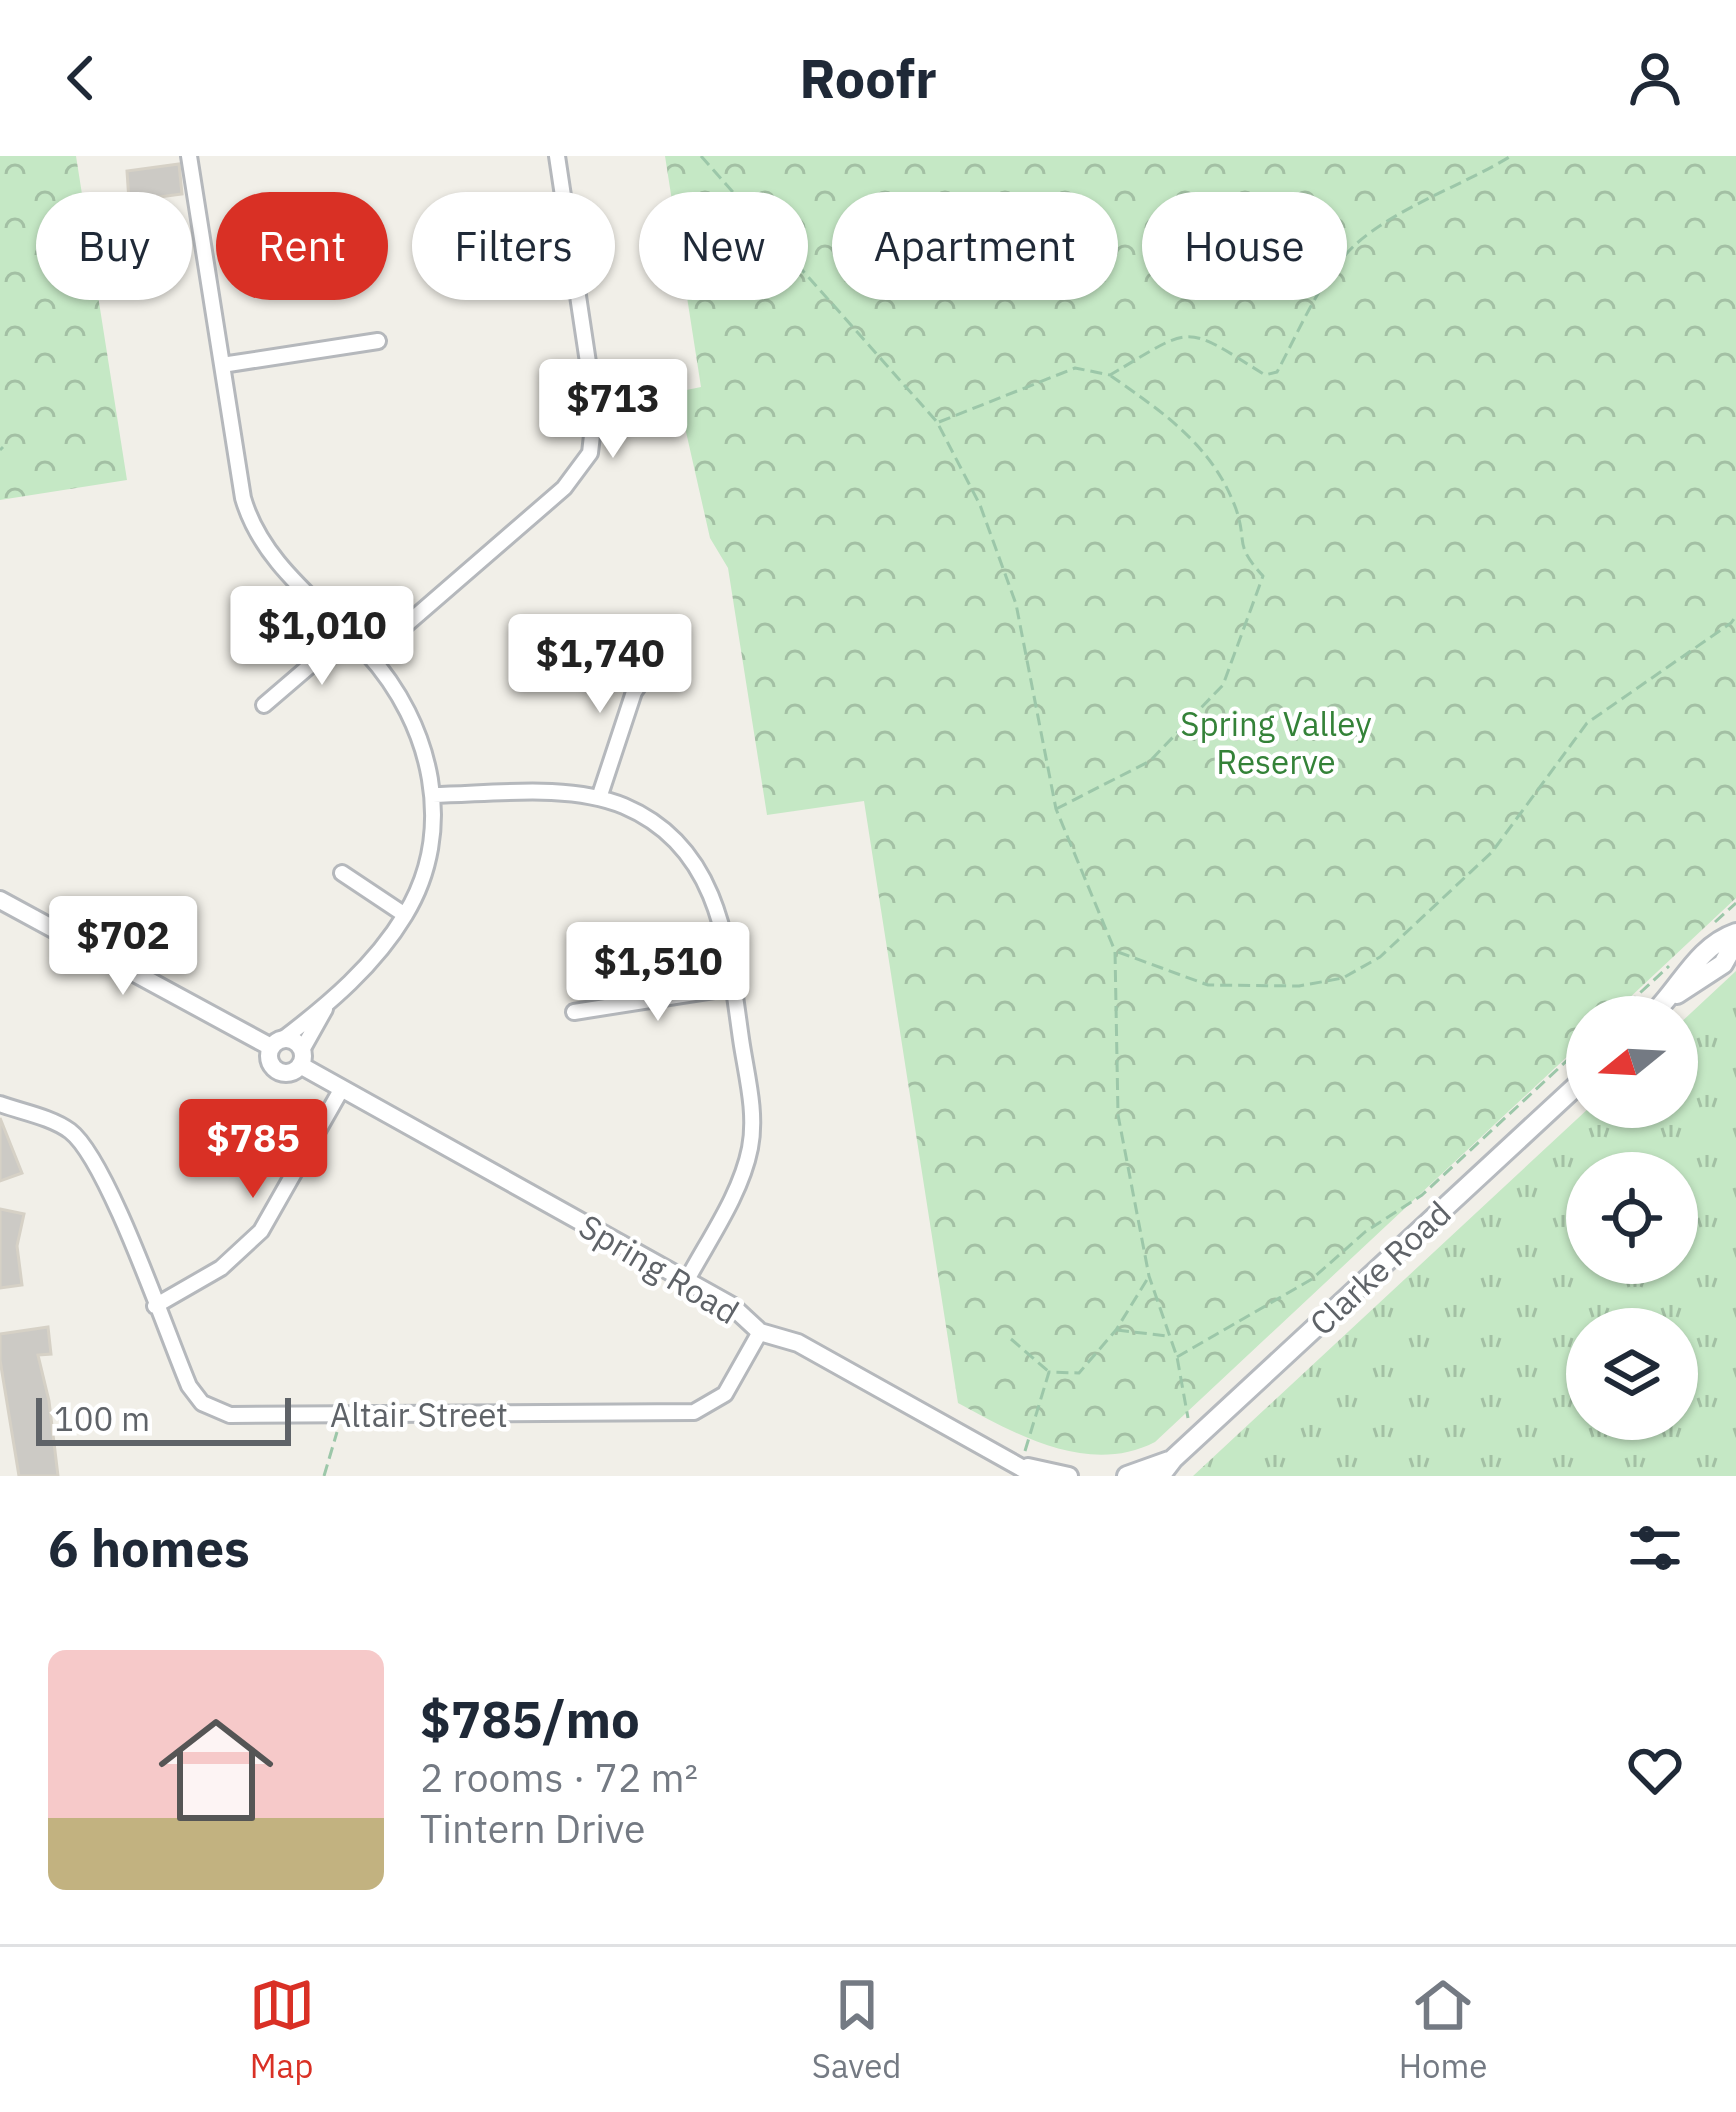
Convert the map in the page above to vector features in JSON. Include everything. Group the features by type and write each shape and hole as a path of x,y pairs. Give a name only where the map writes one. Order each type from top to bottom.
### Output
{"main road":[{"path":"1673,996 1707,947 1736,937"},
{"name":"Clarke Road","path":"1160,1476 1566,1096"},
{"name":"Clarke Road","path":"1127,1476 1173,1459"}],"street":[{"path":"189,156 243,498 252,525 273,558 370,656 400,696 416,725 433,795 429,854 405,915 390,938 327,1005 277,1043 269,1058 274,1069 291,1072 327,1005"},
{"path":"370,656 563,488 590,453 595,409 556,156"},
{"path":"222,365 378,340"},
{"path":"265,705 347,633"},
{"path":"599,798 634,692 654,663"},
{"path":"433,795 599,798 644,816 675,838 691,855 714,898 734,987 752,1111 750,1148 740,1181 687,1280"},
{"path":"342,874 405,915"},
{"path":"0,900 277,1043 292,1040 301,1058"},
{"path":"574,1012 734,987"},
{"name":"Spring Road","path":"301,1058 340,1090 732,1306 760,1332 798,1343 1028,1471 1069,1476"},
{"path":"155,1306 221,1268 261,1232 340,1090"},
{"name":"Altair Street","path":"0,1104 66,1128 82,1143 106,1183 189,1385 211,1408 242,1416 694,1412 725,1394 760,1332"}],"path":[{"path":"701,156 937,422 980,505 1016,604 1056,809 1115,951 1118,1115 1149,1276 1178,1358 1191,1444"},
{"path":"1110,375 1180,334 1206,338 1265,375 1277,372 1311,306 1355,245 1511,156"},
{"path":"937,422 1075,368 1110,375 1175,420 1212,459 1237,512 1242,554 1263,575 1222,685 1150,760 1056,809"},
{"path":"1115,951 1208,985 1299,986 1343,978 1380,957 1492,852 1587,723 1736,616"},
{"path":"1178,1358 1312,1280 1364,1232 1422,1196 1566,1062"},
{"path":"1011,1339 1049,1372 1078,1373 1116,1330 1149,1276"},
{"path":"1116,1330 1168,1336"},
{"path":"1028,1471 1049,1372"},
{"path":"324,1476 342,1416"}],"green space":[{"path":"0,156 76,156 82,192 36,192 36,300 99,300 127,480 0,500"},
{"name":"Spring Valley Reserve","path":"665,156 1736,156 1736,898 1631,996 1566,996 1566,1058 1155,1442 1105,1455 1079,1453 1029,1438 958,1403 864,801 767,815 728,568 710,538 677,392 701,387 687,300 808,300 808,192 671,192"},
{"path":"1736,971 1736,1476 1193,1476 1567,1128 1698,1128 1698,1006"}],"building":[{"path":"179,164 182,192 128,192 127,171"},
{"path":"0,1118 22,1173 0,1181"},
{"path":"0,1209 24,1214 17,1246 22,1285 0,1288"},
{"path":"48,1327 51,1354 38,1355 58,1476 19,1476 0,1334"}]}
